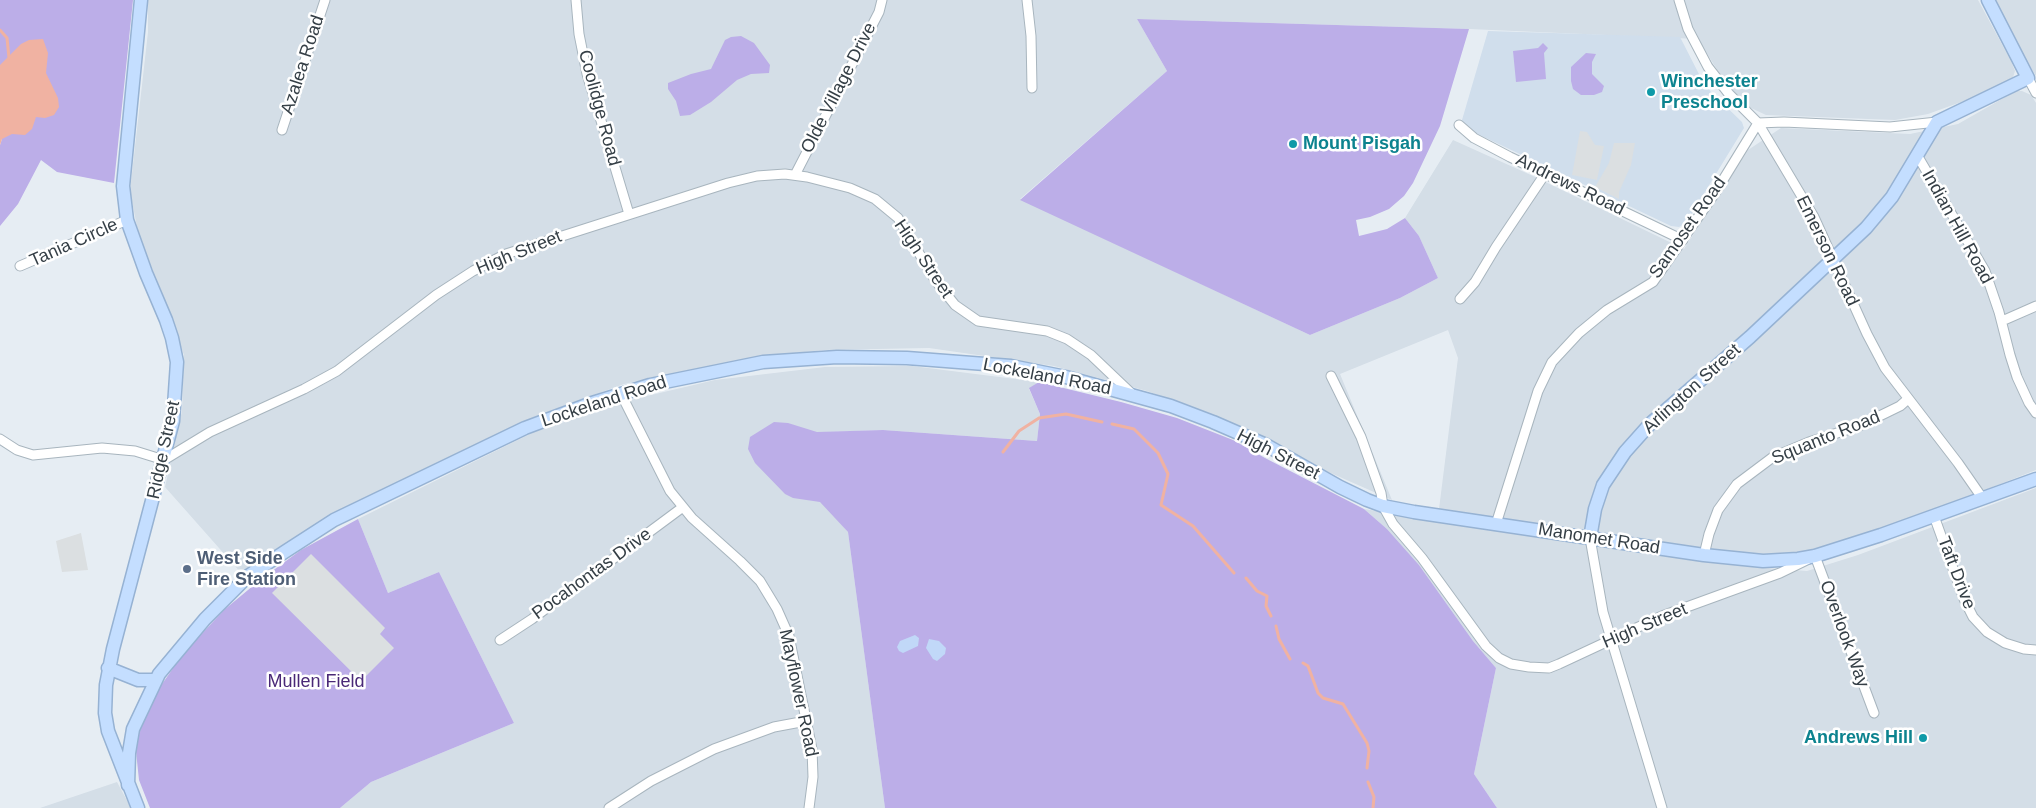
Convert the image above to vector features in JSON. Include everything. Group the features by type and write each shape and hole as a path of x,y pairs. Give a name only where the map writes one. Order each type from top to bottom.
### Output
{"main road":[{"name":"Ridge Street","path":"138,808 114,749 106,722 105,703 108,668 173,421 177,362 169,329 127,220 123,186 141,0"},
{"path":"1937,122 2028,78 1988,0"},
{"name":"Arlington Street","path":"1590,538 1595,509 1603,485 1625,452 1650,424 1750,337 1866,228 1892,197 1937,122"},
{"name":"Lockeland Road","path":"128,785 129,753 133,729 155,680 176,651 248,576 334,520 525,428 650,384 763,362 847,357 907,358 1011,366 1066,376 1133,395"},
{"name":"High Street","path":"1133,395 1188,413 1266,445 1340,487 1383,506"},
{"name":"High Street","path":"1815,556 2036,479"},
{"name":"Manomet Road","path":"1383,506 1704,555 1763,561 1798,560 1815,556"},
{"path":"108,668 138,680 155,680"}],"street":[{"name":"Azalea Road","path":"282,130 325,0"},
{"name":"Coolidge Road","path":"576,0 579,34 587,74 629,214"},
{"name":"Olde Village Drive","path":"795,175 879,12 882,0"},
{"path":"1027,0 1031,36 1032,88"},
{"name":"Emerson Road","path":"1679,0 1688,29 1708,66 1729,94 1758,123 1814,217 1866,334 1885,368 1958,463 1983,499"},
{"path":"2028,78 2036,93"},
{"path":"1758,123 1784,122 1890,127 1937,122"},
{"name":"Samoset Road","path":"1496,524 1538,391 1552,362 1579,333 1607,310 1653,282 1683,240 1758,123"},
{"name":"Andrews Road","path":"1459,125 1474,138 1683,240"},
{"name":"Indian Hill Road","path":"1917,155 1985,271 2002,321 2017,377 2029,403 2036,413"},
{"path":"1460,299 1476,282 1496,247 1545,174"},
{"name":"High Street","path":"164,460 210,432 304,389 337,371 414,311 473,271 506,254 629,214 756,176 795,175 850,188 875,199 898,218 935,280 955,305 978,321 1047,331 1068,339 1091,355 1133,395"},
{"name":"Tania Circle","path":"20,266 127,220"},
{"path":"2002,321 2036,306"},
{"path":"1331,376 1361,437 1383,506"},
{"name":"Mayflower Road","path":"621,394 670,491 692,518 760,581 770,595 789,636 812,749 813,777 809,808"},
{"name":"Squanto Road","path":"1704,555 1718,510 1737,484 1773,457 1809,442 1859,426 1900,406 1908,399"},
{"path":"0,438 17,450 33,455 102,448 135,451 164,460"},
{"name":"High Street","path":"1383,506 1393,524 1422,558 1486,646 1499,658 1511,664 1549,668 1662,616 1780,572 1815,556"},
{"name":"Pocahontas Drive","path":"500,640 683,507"},
{"name":"Taft Drive","path":"1934,516 1964,599 1973,617 1987,632 2005,643 2019,648 2036,650"},
{"name":"Arlington Street","path":"1590,538 1603,612 1662,808"},
{"name":"Overlook Way","path":"1815,556 1874,713"},
{"path":"609,808 650,781 714,749 774,727 806,721"}],"shaded area":[{"path":"148,0 1978,0 2011,61 2015,71 2013,77 1994,90 1928,114 1895,120 1766,115 1749,107 1726,84 1698,39 1469,29 1137,19 1167,71 1020,199 1310,335 1400,298 1438,278 1419,236 1405,218 1453,140 1533,176 1684,249 1748,150 1781,128 1910,134 1958,124 2016,91 2022,91 2031,95 2036,103 2036,470 1898,524 1816,550 1787,554 1748,555 1677,547 1610,534 1439,509 1458,358 1448,330 1340,374 1392,500 1324,470 1221,418 1147,391 1054,366 929,348 823,350 750,358 624,384 563,406 490,438 338,511 242,574 165,487 182,411 184,355 162,292 139,237 130,191 148,32"},
{"path":"1995,0 2036,0 2036,76 2012,35"},
{"path":"1488,31 1680,37 1701,78 1711,92 1742,122 1744,128 1686,223 1679,227 1671,226 1465,128 1462,120"},
{"path":"43,39 48,53 46,73 58,98 59,107 54,115 45,118 36,117 32,129 25,135 12,134 2,139 0,145 0,65 21,44 29,40"},
{"path":"1580,131 1587,132 1595,145 1604,146 1597,180 1572,175"},
{"path":"1614,143 1635,143 1631,165 1619,192 1619,199 1595,187 1609,163"},
{"path":"912,366 1039,382 1029,389 1040,414 1037,441 883,430 797,433 799,470 848,532 885,808 340,808 371,782 514,723 439,572 388,593 358,519 534,432 634,399 715,380 825,367"},
{"path":"2036,488 2036,808 1497,808 1474,774 1496,668 1473,641 1419,565 1387,529 1364,509 1617,549 1767,568 1807,571 1858,555"},
{"path":"81,533 88,570 62,572 56,541"},
{"path":"311,554 385,628 380,634 394,648 361,681 272,593"},
{"path":"117,782 131,808 40,808"}],"green space":[{"path":"0,0 133,0 114,183 57,172 41,160 18,204 0,226 0,145 2,139 0,131"},
{"name":"Mount Pisgah","path":"1137,19 1469,29 1440,126 1413,183 1404,196 1389,209 1370,217 1356,220 1359,236 1387,229 1405,218 1419,236 1438,278 1400,298 1310,335 1020,200 1167,71"},
{"path":"741,36 754,43 770,65 769,73 751,74 737,80 711,102 690,115 680,116 676,101 668,89 668,83 711,69 725,40"},
{"path":"1543,43 1548,48 1544,53 1546,79 1516,82 1513,51 1538,48"},
{"path":"1586,53 1596,54 1592,62 1592,74 1604,86 1602,92 1594,95 1581,95 1573,89 1571,81 1571,67"},
{"path":"1039,382 1177,418 1233,440 1364,509 1387,529 1419,565 1473,641 1496,668 1474,774 1497,808 885,808 848,532 820,502 793,498 785,494 755,463 748,449 750,437 774,422 788,423 817,432 883,430 1037,441 1040,414 1029,388"},
{"name":"Mullen Field","path":"358,519 388,593 439,572 514,723 371,782 340,808 150,808 139,780 135,742 153,697 183,654 224,610 260,580 301,550"}],"sand":[{"path":"915,635 919,638 918,646 903,653 899,651 897,647 900,641"},
{"path":"929,639 939,641 946,648 945,654 937,661 933,659 926,648"}],"waterway":[{"path":"0,30 7,38 9,58"},
{"path":"1003,452 1019,431 1039,418 1066,414 1102,422"},
{"path":"1112,424 1134,429 1158,453 1168,474 1161,505 1193,526 1234,573"},
{"path":"1246,578 1257,591 1267,596 1266,606 1271,616"},
{"path":"1276,626 1279,639 1290,659"},
{"path":"1303,663 1308,666 1318,693 1323,698 1343,704 1367,743 1369,751 1367,768"},
{"path":"1368,782 1374,797 1373,808"}],"place":[{"name":"Winchester Preschool","path":"1651,92"},
{"name":"Mount Pisgah","path":"1293,144"},
{"name":"West Side Fire Station","path":"187,569"},
{"name":"Andrews Hill","path":"1923,738"}]}
